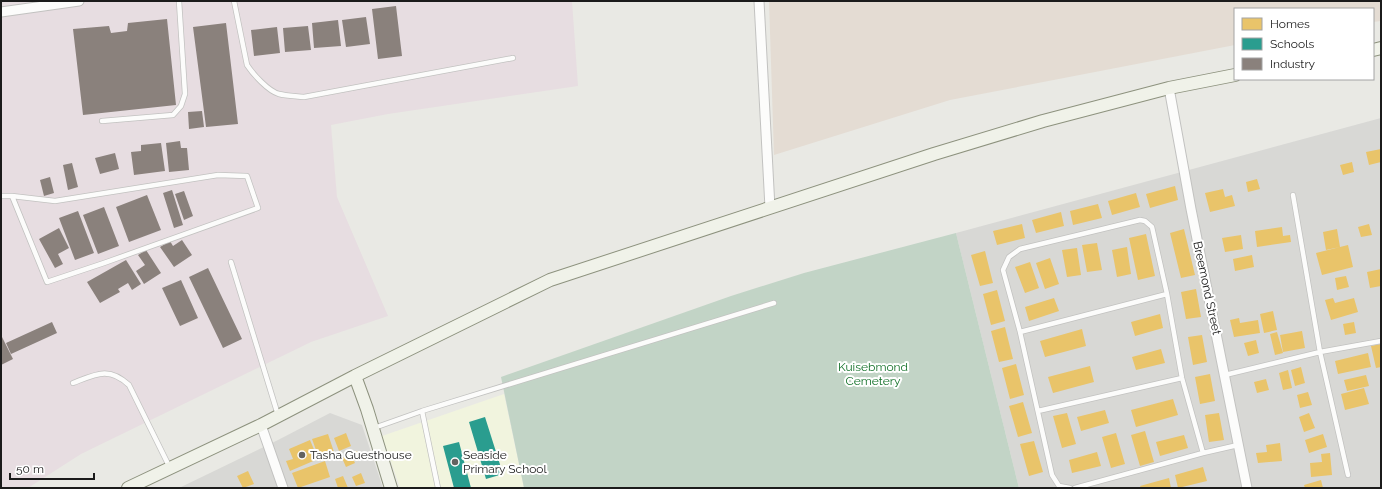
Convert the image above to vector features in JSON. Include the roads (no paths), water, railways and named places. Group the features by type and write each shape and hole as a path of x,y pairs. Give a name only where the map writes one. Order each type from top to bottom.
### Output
{"street":[{"path":"1,12 79,1"},
{"path":"759,1 770,208"},
{"path":"128,488 261,425 354,376 550,280 934,154 1043,121 1169,88 1234,75"},
{"name":"Breemond Street","path":"1169,88 1191,208 1247,488"},
{"path":"354,376 367,409 391,488"},
{"path":"261,425 283,488"}],"lane":[{"path":"102,121 174,115 182,106 186,94 179,1"},
{"path":"234,1 247,65 253,73 277,94 304,97 513,58"},
{"path":"1,196 12,196 55,201 218,175 247,176 258,208 47,282 12,196"},
{"path":"1293,195 1320,352 1348,474"},
{"path":"1070,488 1059,486 1052,475 1020,332 1003,270 1009,257 1020,249 1140,220 1145,221 1152,227 1167,294 1182,378 1203,453"},
{"path":"231,262 278,416"},
{"path":"1020,332 1167,294"},
{"path":"372,429 422,411 774,303"},
{"path":"1225,375 1320,352 1381,341"},
{"path":"73,383 96,374 106,372 126,382 129,385 170,468"},
{"path":"1038,411 1182,378"},
{"path":"422,411 438,488"},
{"path":"1075,488 1238,445"}],"place":[{"name":"Tasha Guesthouse","path":"302,455"},
{"name":"Seaside Primary School","path":"455,462"}],"park label":[{"name":"Kuisebmond Cemetery","path":"873,374"}]}
